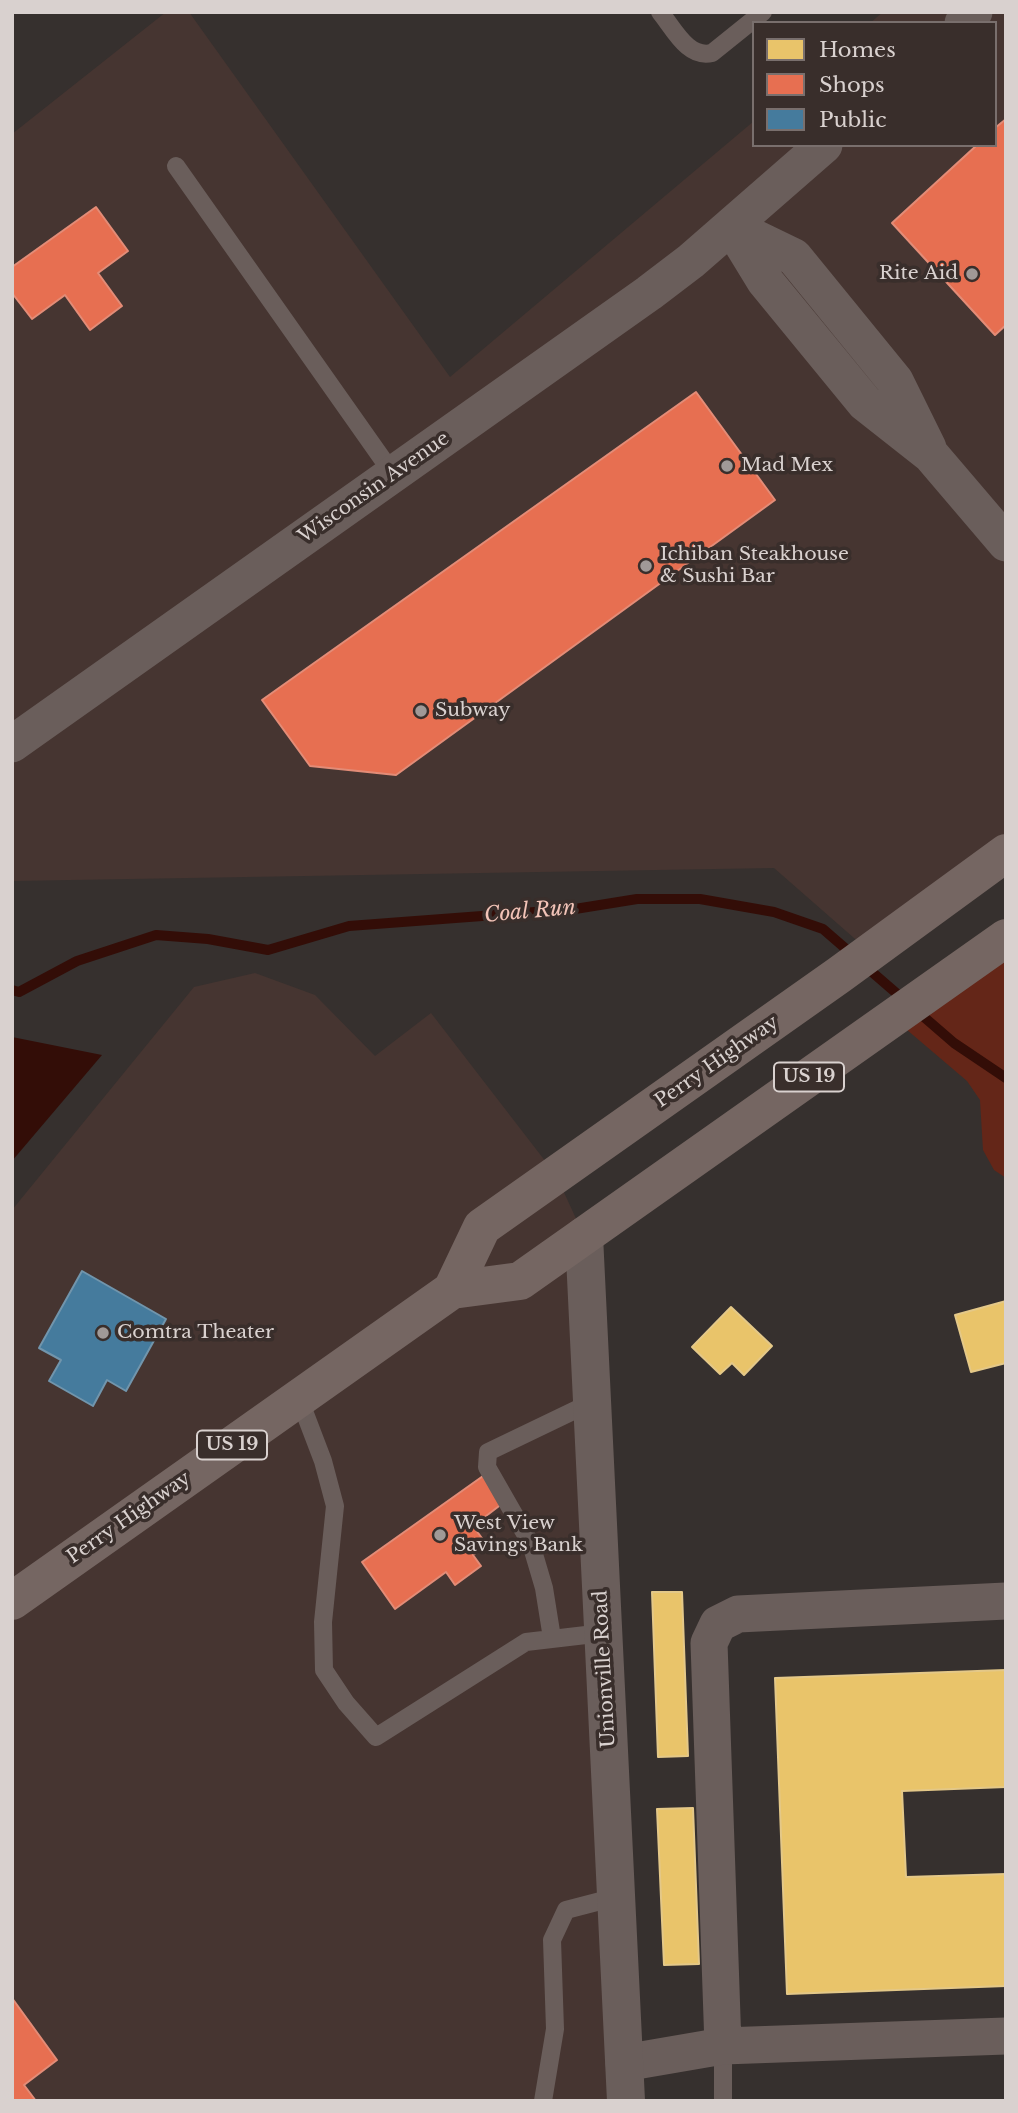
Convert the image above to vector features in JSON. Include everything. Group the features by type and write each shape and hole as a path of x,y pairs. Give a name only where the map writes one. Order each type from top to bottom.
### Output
{"main road":[{"name":"Perry Highway","path":"452,1290 482,1227 839,975 1006,853"},
{"name":"Perry Highway","path":"12,1601 452,1290 520,1281 1006,938"}],"street":[{"name":"Wisconsin Avenue","path":"12,744 649,293 732,227 822,147"},
{"path":"732,227 794,257 895,381 932,455 1006,543"},
{"name":"Unionville Road","path":"584,1236 626,2101"},
{"path":"723,2046 709,1643 718,1624 738,1614 1006,1601"},
{"path":"624,2063 723,2046 1006,2036"}],"lane":[{"path":"660,12 692,51 703,55 712,53 763,12"},
{"path":"176,166 393,474"},
{"path":"299,1398 323,1461 334,1506 323,1622 324,1670 346,1703 376,1737 526,1642 603,1633"},
{"path":"551,1638 544,1588 531,1544 487,1468 488,1452 592,1402"},
{"path":"543,2101 555,2029 552,1940 566,1910 616,1897"},
{"path":"723,2046 723,2101"}],"shaded area":[{"path":"166,12 189,12 450,377 752,123 752,147 997,147 997,21 872,21 883,12 1006,12 1006,853 870,952 774,868 12,881 12,134"},
{"path":"1006,938 1006,1178 994,1170 983,1150 980,1100 967,1081 893,1018"},
{"path":"255,973 315,995 375,1056 431,1013 556,1175 584,1236 626,2101 12,2101 12,1210 194,987"},
{"path":"12,1037 102,1055 12,1161"}],"building: Homes":[{"path":"1006,1301 1006,1363 971,1372 955,1315"},
{"path":"731,1307 772,1346 744,1375 732,1363 720,1374 692,1347"},
{"path":"652,1592 682,1592 688,1756 658,1757"},
{"path":"1006,1670 1006,1787 902,1791 906,1877 1006,1874 1006,1986 787,1994 775,1678"},
{"path":"693,1808 699,1964 664,1965 657,1809"}],"building: Shops":[{"name":"Rite Aid","path":"1006,119 1006,325 995,335 892,223 975,147 997,147 997,126"},
{"path":"96,207 128,251 98,273 122,306 90,330 65,295 32,319 12,293 12,267"},
{"path":"696,392 775,500 396,775 310,766 262,700"},
{"name":"West View Savings Bank","path":"483,1476 503,1503 473,1526 487,1545 473,1555 481,1566 455,1585 446,1572 395,1609 362,1562"},
{"path":"12,1998 57,2060 24,2085 36,2101 12,2101"}],"building: Public":[{"name":"Comtra Theater","path":"82,1271 166,1319 126,1391 107,1380 93,1406 49,1381 61,1360 39,1348"}],"waterway":[{"name":"Coal Run","path":"12,990 19,992 77,961 156,935 208,939 268,950 349,926 575,909 637,899 700,899 774,912 823,929 853,955"},
{"name":"Coal Run","path":"865,966 954,1043 1006,1078"}],"place":[{"name":"Rite Aid","path":"972,274"},
{"name":"Mad Mex","path":"727,466"},
{"name":"Ichiban Steakhouse & Sushi Bar","path":"646,566"},
{"name":"Subway","path":"421,711"},
{"name":"Comtra Theater","path":"103,1333"},
{"name":"West View Savings Bank","path":"440,1535"}]}
